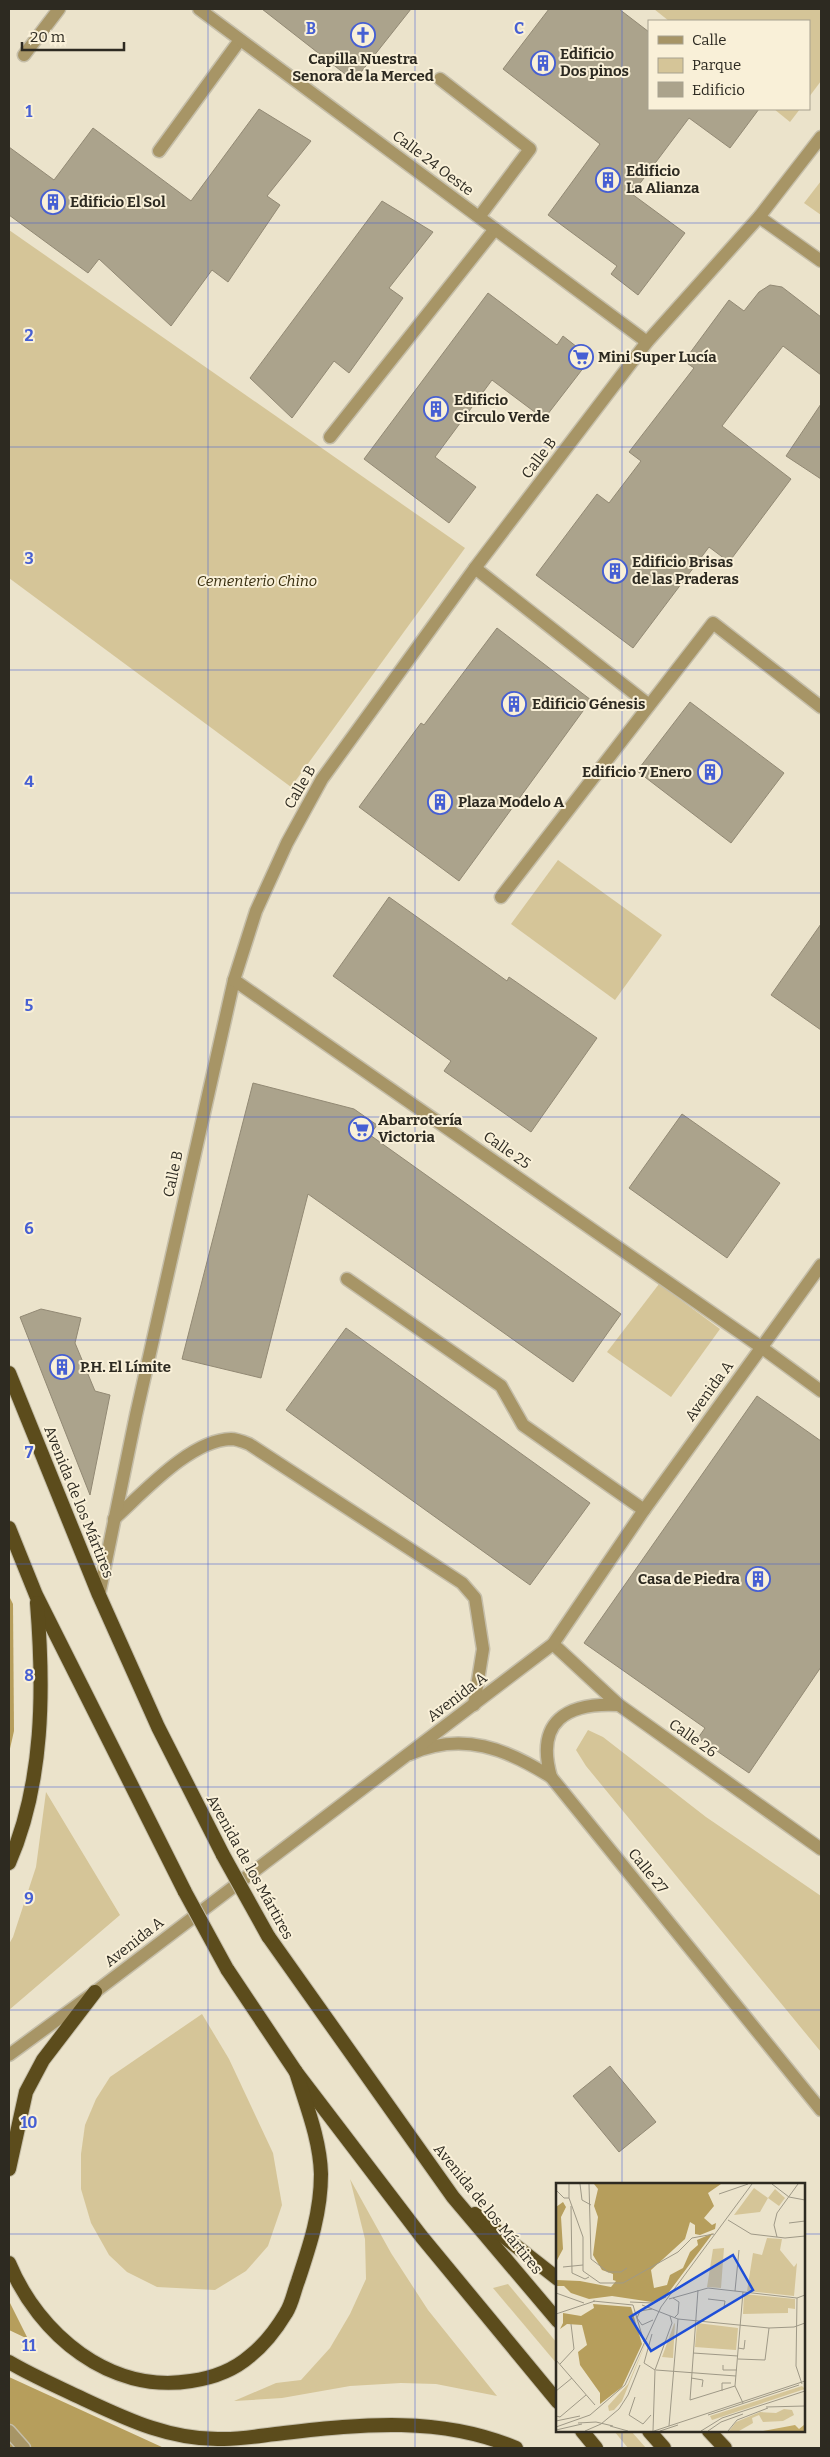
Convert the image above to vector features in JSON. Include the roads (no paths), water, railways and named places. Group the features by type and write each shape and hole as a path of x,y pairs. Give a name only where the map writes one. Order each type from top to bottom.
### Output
{"highway":[{"name":"Avenida de los Mártires","path":"9,1373 100,1595 158,1726 223,1855 268,1936 453,2197 556,2319"},
{"path":"9,1528 36,1594 184,1892 228,1969 296,2072 421,2236 556,2400"},
{"path":"9,1863 23,1819 38,1732 42,1690 36,1594"},
{"path":"9,2169 26,2092 43,2060 95,1992"},
{"path":"9,2263 18,2287 48,2326 66,2344 92,2362 120,2375 148,2382 179,2383 202,2379 228,2370 250,2357 287,2312 315,2230 321,2173 318,2143 296,2072"},
{"path":"453,2197 556,2277"},
{"path":"9,2362 137,2424 162,2432 196,2438 224,2439 388,2423 456,2430 516,2448"},
{"path":"583,2432 596,2448"},
{"path":"650,2432 664,2448"},
{"path":"710,2432 725,2448"}],"street":[{"path":"24,54 59,9"},
{"name":"Calle 24 Oeste","path":"199,9 647,342"},
{"path":"159,151 240,40"},
{"path":"440,79 530,149 479,217"},
{"name":"Calle B","path":"100,1595 114,1518 234,980 256,911 287,843 322,779 475,568 647,342 759,217 821,137"},
{"path":"759,217 821,261"},
{"path":"330,437 495,229"},
{"path":"475,568 649,705"},
{"path":"501,897 713,622 821,707"},
{"name":"Calle 25","path":"234,980 761,1347 821,1391"},
{"name":"Avenida A","path":"9,2055 95,1992 553,1644 644,1510 821,1265"},
{"path":"347,1279 501,1386 522,1425 644,1510"},
{"path":"114,1518 187,1456 210,1444 231,1439 250,1444 462,1583 475,1598 483,1649 474,1705"},
{"name":"Calle 26","path":"553,1644 619,1705 821,1849"},
{"path":"551,1777 546,1758 548,1738 558,1720 574,1708 594,1704 619,1705"},
{"name":"Calle 27","path":"401,1758 420,1750 454,1743 489,1746 521,1758 551,1777 821,2110"},
{"path":"9,2431 24,2448"}],"place":[{"name":"Capilla Nuestra Senora de la Merced","path":"363,35"},
{"name":"Edificio Dos pinos","path":"543,63"},
{"name":"Edificio La Alianza","path":"608,180"},
{"name":"Edificio El Sol","path":"53,202"},
{"name":"Mini Super Lucía","path":"581,357"},
{"name":"Edificio Circulo Verde","path":"436,409"},
{"name":"Edificio Brisas de las Praderas","path":"615,571"},
{"name":"Edificio Génesis","path":"514,704"},
{"name":"Edificio 7 Enero","path":"710,772"},
{"name":"Plaza Modelo A","path":"440,802"},
{"name":"Abarrotería Victoria","path":"361,1129"},
{"name":"P.H. El Límite","path":"62,1367"},
{"name":"Casa de Piedra","path":"758,1579"}],"park label":[{"name":"Cementerio Chino","path":"257,581"}]}
